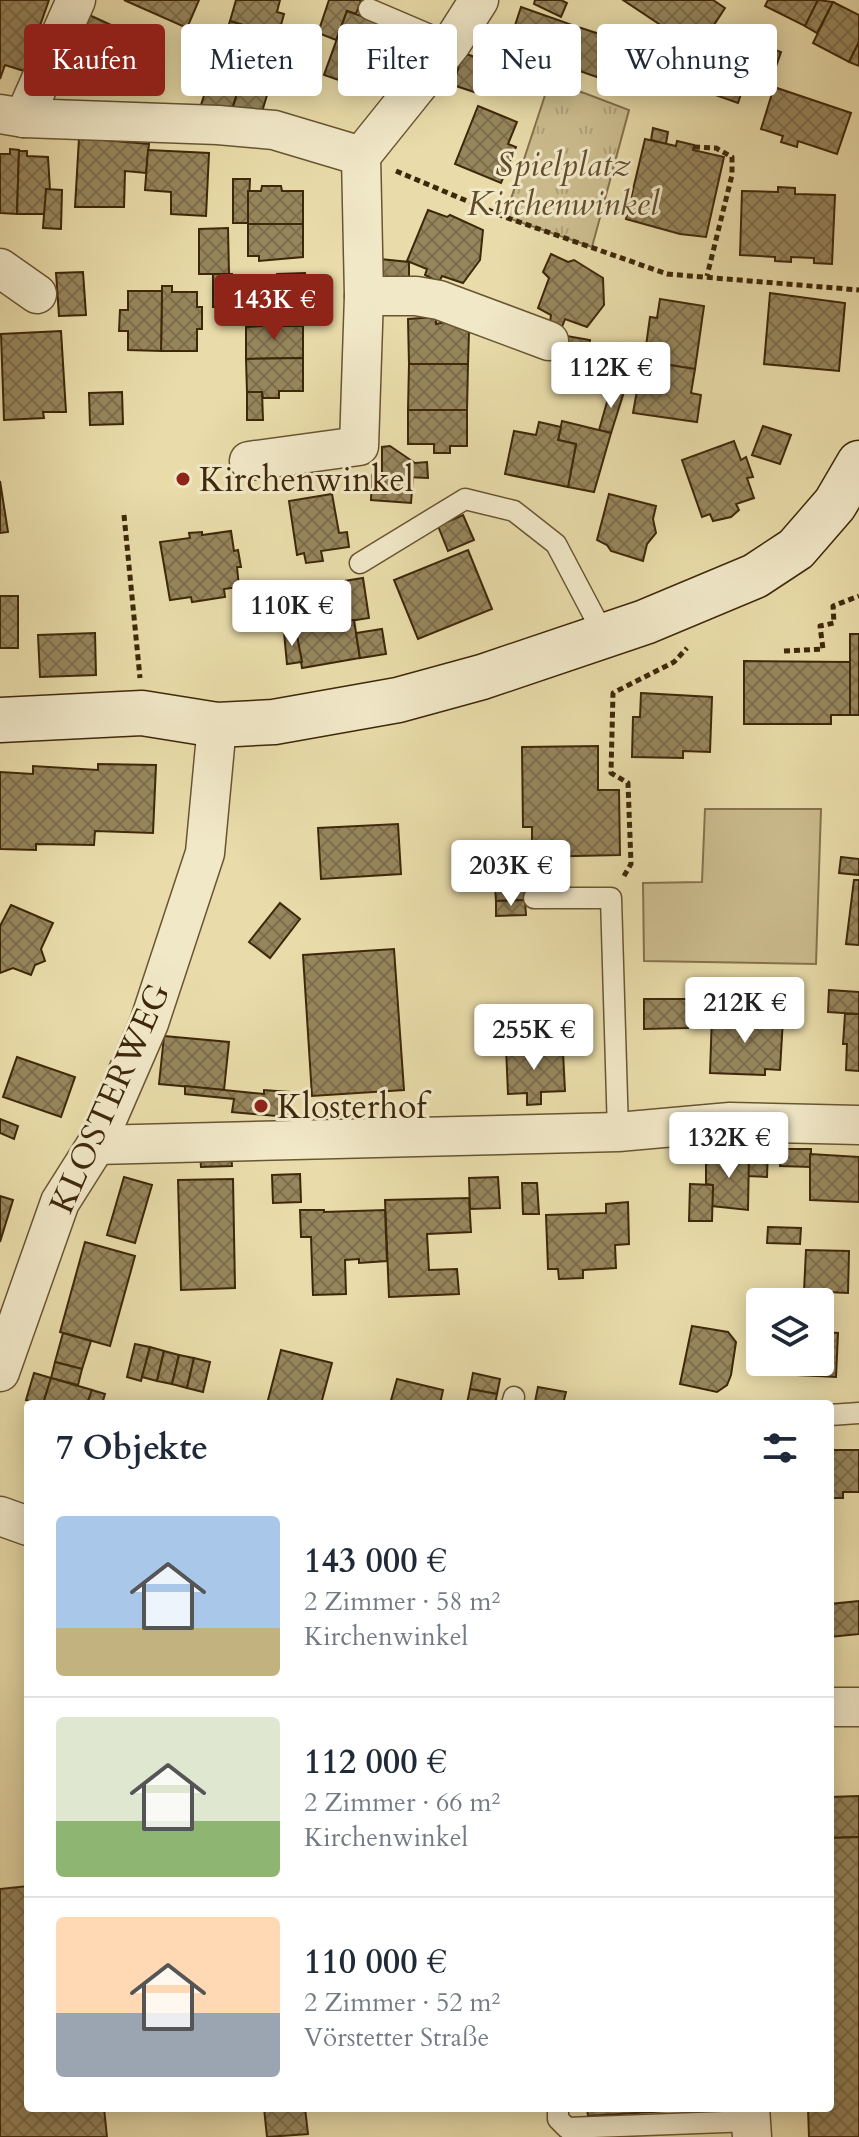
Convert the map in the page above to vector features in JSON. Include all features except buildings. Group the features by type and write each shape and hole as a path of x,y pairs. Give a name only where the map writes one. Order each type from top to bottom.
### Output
{"street":[{"path":"76,0 12,116 274,130 361,156"},
{"path":"457,35 479,0"},
{"path":"249,461 359,446 364,296 361,156 409,96"},
{"path":"0,268 37,294"},
{"path":"364,296 416,296 439,300 549,341"},
{"path":"0,720 142,713 217,725 274,722 398,700 482,677 645,622 755,576 796,549 853,484"},
{"name":"KLOSTERWEG","path":"0,1372 60,1202 96,1145 149,1023 205,853 217,725"},
{"path":"96,1145 618,1132 730,1122 859,1125"},
{"path":"0,1516 24,1525"},
{"path":"834,1707 859,1707"}],"lane":[{"path":"369,9 404,24"},
{"path":"360,563 465,499 514,511 556,544 604,635"},
{"path":"534,898 611,898 618,1132"},
{"path":"834,1415 859,1413"},
{"path":"558,2112 558,2119 567,2128 751,2122"}],"path":[{"path":"694,147 716,148 732,157 732,175 707,276"},
{"path":"361,156 505,217 667,274 859,290"},
{"path":"124,515 136,615 142,713"},
{"path":"784,651 823,649 820,626 834,623 833,606 859,596"},
{"path":"611,898 631,864 628,783 611,773 613,693 674,662 698,636 686,605"}],"green space":[{"name":"Spielplatz Kirchenwinkel","path":"581,92 629,110 592,247 505,217 545,96 581,96"},
{"path":"705,809 821,809 816,964 644,961 643,883 702,882"}],"place":[{"name":"Kirchenwinkel","path":"183,479"},
{"name":"Klosterhof","path":"261,1106"}]}
